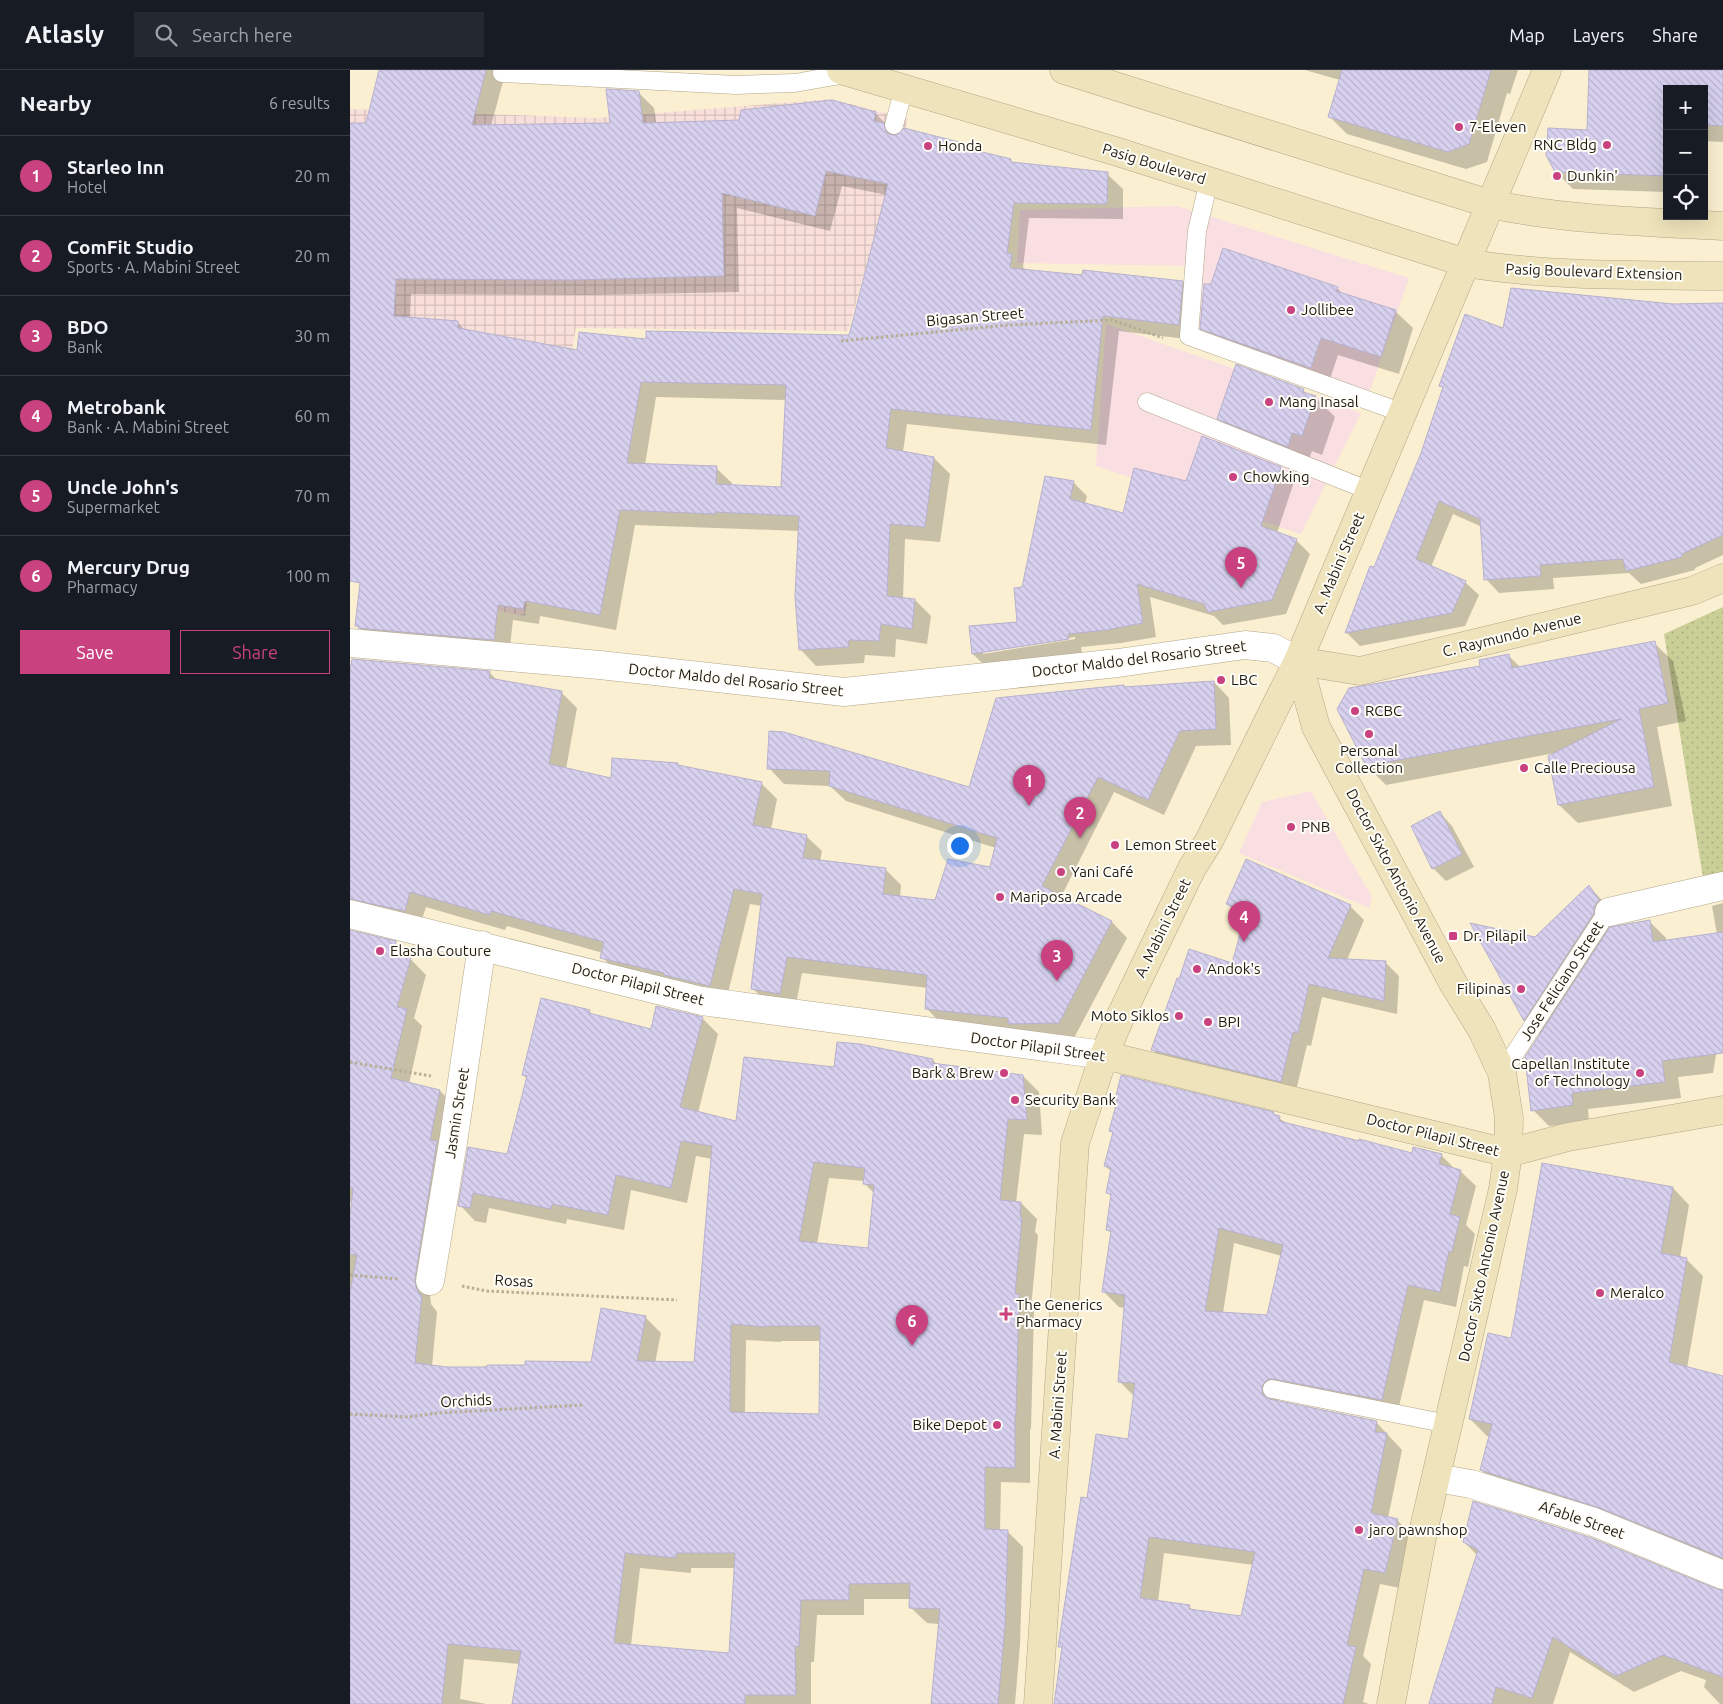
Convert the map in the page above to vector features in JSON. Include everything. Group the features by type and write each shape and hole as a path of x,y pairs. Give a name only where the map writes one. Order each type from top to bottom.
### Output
{"main road":[{"path":"1064,70 1100,75 1490,204 1528,212 1644,222 1723,226"},
{"name":"A. Mabini Street","path":"1038,1704 1075,1143 1104,1056 1122,1011 1192,868 1209,841 1298,661 1547,70"},
{"name":"Pasig Boulevard","path":"846,72 1118,152 1466,263"},
{"name":"Pasig Boulevard Extension","path":"1466,263 1510,270 1723,276"},
{"name":"C. Raymundo Avenue","path":"1298,661 1360,671 1692,591 1723,578"},
{"name":"Doctor Sixto Antonio Avenue","path":"1298,661 1316,727 1452,983 1482,1030 1502,1073 1509,1118 1508,1153 1503,1190 1423,1532 1392,1704"},
{"name":"Doctor Pilapil Street","path":"1104,1056 1508,1153 1568,1137 1723,1110"}],"street":[{"name":"Doctor Maldo del Rosario Street","path":"350,643 600,666 844,692 1118,663 1245,645 1273,648 1298,661"},
{"name":"Jose Feliciano Street","path":"1609,912 1723,886"},
{"name":"Doctor Pilapil Street","path":"350,914 482,945 702,1001 1104,1056"},
{"name":"Jasmin Street","path":"430,1280 482,945"},
{"name":"Afable Street","path":"1436,1478 1471,1484 1594,1522 1723,1576"}],"lane":[{"path":"502,73 736,86 795,84 846,72"},
{"path":"894,125 904,89"},
{"path":"1209,181 1197,231 1188,336 1403,413"},
{"path":"1147,402 1370,491"},
{"name":"Jose Feliciano Street","path":"1502,1073 1609,912"},
{"path":"1272,1389 1448,1424"}],"path":[{"name":"Bigasan Street","path":"841,341 1008,324 1112,320"},
{"path":"350,1062 462,1082"},
{"name":"Rosas","path":"350,1275 430,1280 486,1290 677,1300"},
{"name":"Orchids","path":"350,1414 408,1417 438,1413 583,1405"}],"shaded area":[{"path":"831,99 908,119 848,331 576,328 525,616 350,581 350,109 595,118"},
{"name":"Jollibee","path":"1177,206 1409,278 1365,405 1181,342 1190,266 1017,263 1020,210"},
{"path":"1106,324 1361,413 1301,534 1096,466"},
{"name":"PNB","path":"1311,791 1372,897 1369,908 1239,853 1262,802"}],"green space":[{"path":"1723,607 1723,880 1704,884 1664,634"}],"building":[{"path":"379,70 486,70 472,125 610,123 606,89 639,91 643,123 739,120 741,110 832,100 876,112 874,121 884,123 886,132 892,135 897,135 904,128 959,142 958,146 1011,159 1011,162 1108,172 1107,204 1014,203 1007,253 1012,254 1010,268 1082,275 1083,270 1183,281 1179,325 1103,316 1091,430 891,409 886,448 934,457 925,527 890,524 887,596 915,599 912,629 881,624 879,641 849,640 848,647 799,650 795,596 799,516 620,510 600,615 525,601 523,609 498,605 494,640 358,628 359,626 355,626 360,583 350,581 350,123 366,123","holes":["826,171 888,184 849,335 646,331 646,339 579,332 577,350 458,328 458,321 394,316 396,279 572,280 724,276 722,193 815,216","641,382 786,385 781,487 716,484 717,466 627,463"]},
{"path":"1342,70 1491,70 1469,144 1448,152 1328,117"},
{"path":"1589,70 1723,70 1723,126 1708,125 1708,85 1663,85 1663,176 1555,172 1546,155 1548,128 1587,130"},
{"path":"1223,248 1338,287 1336,291 1396,310 1381,357 1321,338 1311,368 1200,329 1204,284 1211,284"},
{"path":"1511,288 1673,304 1723,303 1723,535 1682,554 1682,557 1626,571 1623,559 1540,565 1541,576 1484,580 1480,519 1439,501 1416,559 1466,581 1452,613 1345,633 1370,566 1374,567 1421,453 1443,387 1439,386 1465,314 1503,328"},
{"name":"Mang Inasal","path":"1236,364 1304,389 1303,392 1316,396 1302,436 1292,433 1288,447 1217,419"},
{"path":"1202,436 1281,467 1261,526 1297,539 1272,600 1208,612 1204,604 1137,584 1143,623 1107,630 1068,634 1069,639 972,654 969,626 1017,622 1014,588 1022,587 1045,476 1074,481 1070,499 1123,513 1134,468 1186,481"},
{"path":"1655,641 1668,703 1639,709 1654,787 1558,805 1548,756 1621,719 1366,766 1337,709 1349,688 1480,666 1479,660 1509,654 1512,668"},
{"path":"352,659 490,671 489,678 562,691 549,764 611,778 612,758 678,763 678,765 762,782 753,825 807,835 803,858 886,868 883,894 935,900 948,859 990,867 997,838 829,786 830,771 767,769 769,731 784,732 969,787 996,698 1124,685 1124,687 1214,681 1216,729 1180,731 1148,800 1098,777 1042,886 1112,921 1059,1023 1008,1024 1008,1018 925,1009 927,975 787,957 780,994 751,989 762,894 734,889 710,986 600,958 604,942 491,911 490,915 410,892 405,911 350,899 350,670"},
{"path":"1440,811 1462,854 1432,869 1411,826"},
{"path":"1246,859 1351,905 1328,958 1386,961 1384,1001 1309,984 1298,1033 1293,1032 1281,1082 1151,1050 1189,949 1232,963 1246,913 1226,904"},
{"path":"1589,885 1599,900 1594,907 1594,913 1524,1021 1470,923 1535,937"},
{"path":"1650,920 1653,942 1723,932 1723,1053 1662,1061 1665,1082 1572,1093 1573,1105 1531,1111 1525,1057 1610,927"},
{"path":"350,930 396,941 393,953 411,958 397,1007 407,1009 391,1078 440,1090 430,1140 437,1141 415,1278 416,1287 420,1295 422,1295 415,1363 447,1367 487,1367 487,1365 525,1365 525,1361 591,1362 601,1308 646,1316 637,1361 694,1362 712,1146 681,1141 671,1188 616,1175 608,1215 552,1204 551,1209 473,1193 470,1208 458,1206 468,1147 507,1154 527,1076 522,1075 541,998 590,1010 589,1013 651,1029 656,1006 703,1017 680,1107 736,1121 744,1057 834,1067 837,1042 860,1044 933,1059 932,1063 1023,1075 1027,1120 1008,1119 1000,1200 1021,1202 1020,1217 1022,1218 1015,1294 1019,1294 1015,1468 985,1467 985,1529 1008,1530 1005,1627 998,1704 931,1704 940,1609 909,1608 910,1583 849,1584 849,1600 801,1600 799,1647 795,1646 796,1695 745,1695 745,1704 512,1704 521,1651 448,1644 442,1704 350,1704 350,1293 357,1255 350,1254 350,1216 353,1188 350,1188","holes":["814,1162 865,1168 863,1184 874,1185 868,1248 799,1241","731,1324 766,1327 820,1326 819,1414 730,1412","625,1553 676,1558 676,1553 735,1553 729,1653 614,1643"]},
{"path":"1121,1075 1274,1112 1273,1114 1280,1116 1279,1121 1359,1141 1359,1139 1412,1153 1413,1147 1442,1154 1439,1164 1461,1170 1450,1214 1460,1217 1452,1252 1449,1251 1440,1292 1408,1285 1382,1400 1274,1379 1268,1379 1262,1386 1262,1393 1269,1399 1377,1421 1375,1432 1387,1433 1371,1513 1398,1519 1385,1573 1364,1569 1347,1645 1356,1647 1343,1704 1054,1704 1062,1647 1058,1647 1081,1497 1087,1498 1096,1434 1128,1439 1135,1383 1118,1382 1125,1295 1102,1292 1111,1231 1106,1230 1111,1194 1106,1193 1111,1168 1104,1166 1113,1132 1109,1131 1117,1101 1115,1100","holes":["1219,1228 1283,1245 1267,1315 1205,1311","1149,1537 1255,1552 1241,1616 1189,1609 1190,1605 1140,1598"]},
{"path":"1542,1163 1673,1187 1661,1253 1687,1258 1669,1362 1723,1376 1723,1558 1600,1508 1480,1470 1492,1424 1469,1419 1488,1333 1511,1338"},
{"path":"1473,1501 1589,1537 1723,1590 1723,1677 1663,1655 1616,1676 1553,1637 1532,1698 1496,1687 1492,1704 1429,1704 1478,1550 1463,1542"}],"place":[{"name":"7-Eleven","path":"1459,127"},
{"name":"RNC Bldg","path":"1607,145"},
{"name":"Honda","path":"928,146"},
{"name":"Dunkin'","path":"1557,176"},
{"name":"Jollibee","path":"1291,310"},
{"name":"Mang Inasal","path":"1269,402"},
{"name":"Chowking","path":"1233,477"},
{"name":"Uncle John's","path":"1241,588"},
{"name":"LBC","path":"1221,680"},
{"name":"RCBC","path":"1355,711"},
{"name":"Personal Collection","path":"1369,734"},
{"name":"Calle Preciousa","path":"1524,768"},
{"name":"Starleo Inn","path":"1029,806"},
{"name":"PNB","path":"1291,827"},
{"name":"ComFit Studio","path":"1080,838"},
{"name":"Lemon Street","path":"1115,845"},
{"name":"Yani Café","path":"1061,872"},
{"name":"Mariposa Arcade","path":"1000,897"},
{"name":"Dr. Pilapil","path":"1453,936"},
{"name":"Metrobank","path":"1244,942"},
{"name":"Elasha Couture","path":"380,951"},
{"name":"Andok's","path":"1197,969"},
{"name":"BDO","path":"1057,981"},
{"name":"Filipinas","path":"1521,989"},
{"name":"Moto Siklos","path":"1179,1016"},
{"name":"BPI","path":"1208,1022"},
{"name":"Bark & Brew","path":"1004,1073"},
{"name":"Capellan Institute of Technology","path":"1640,1073"},
{"name":"Security Bank","path":"1015,1100"},
{"name":"Meralco","path":"1600,1293"},
{"name":"The Generics Pharmacy","path":"1006,1314"},
{"name":"Mercury Drug","path":"912,1346"},
{"name":"Bike Depot","path":"997,1425"},
{"name":"jaro pawnshop","path":"1359,1530"}]}
